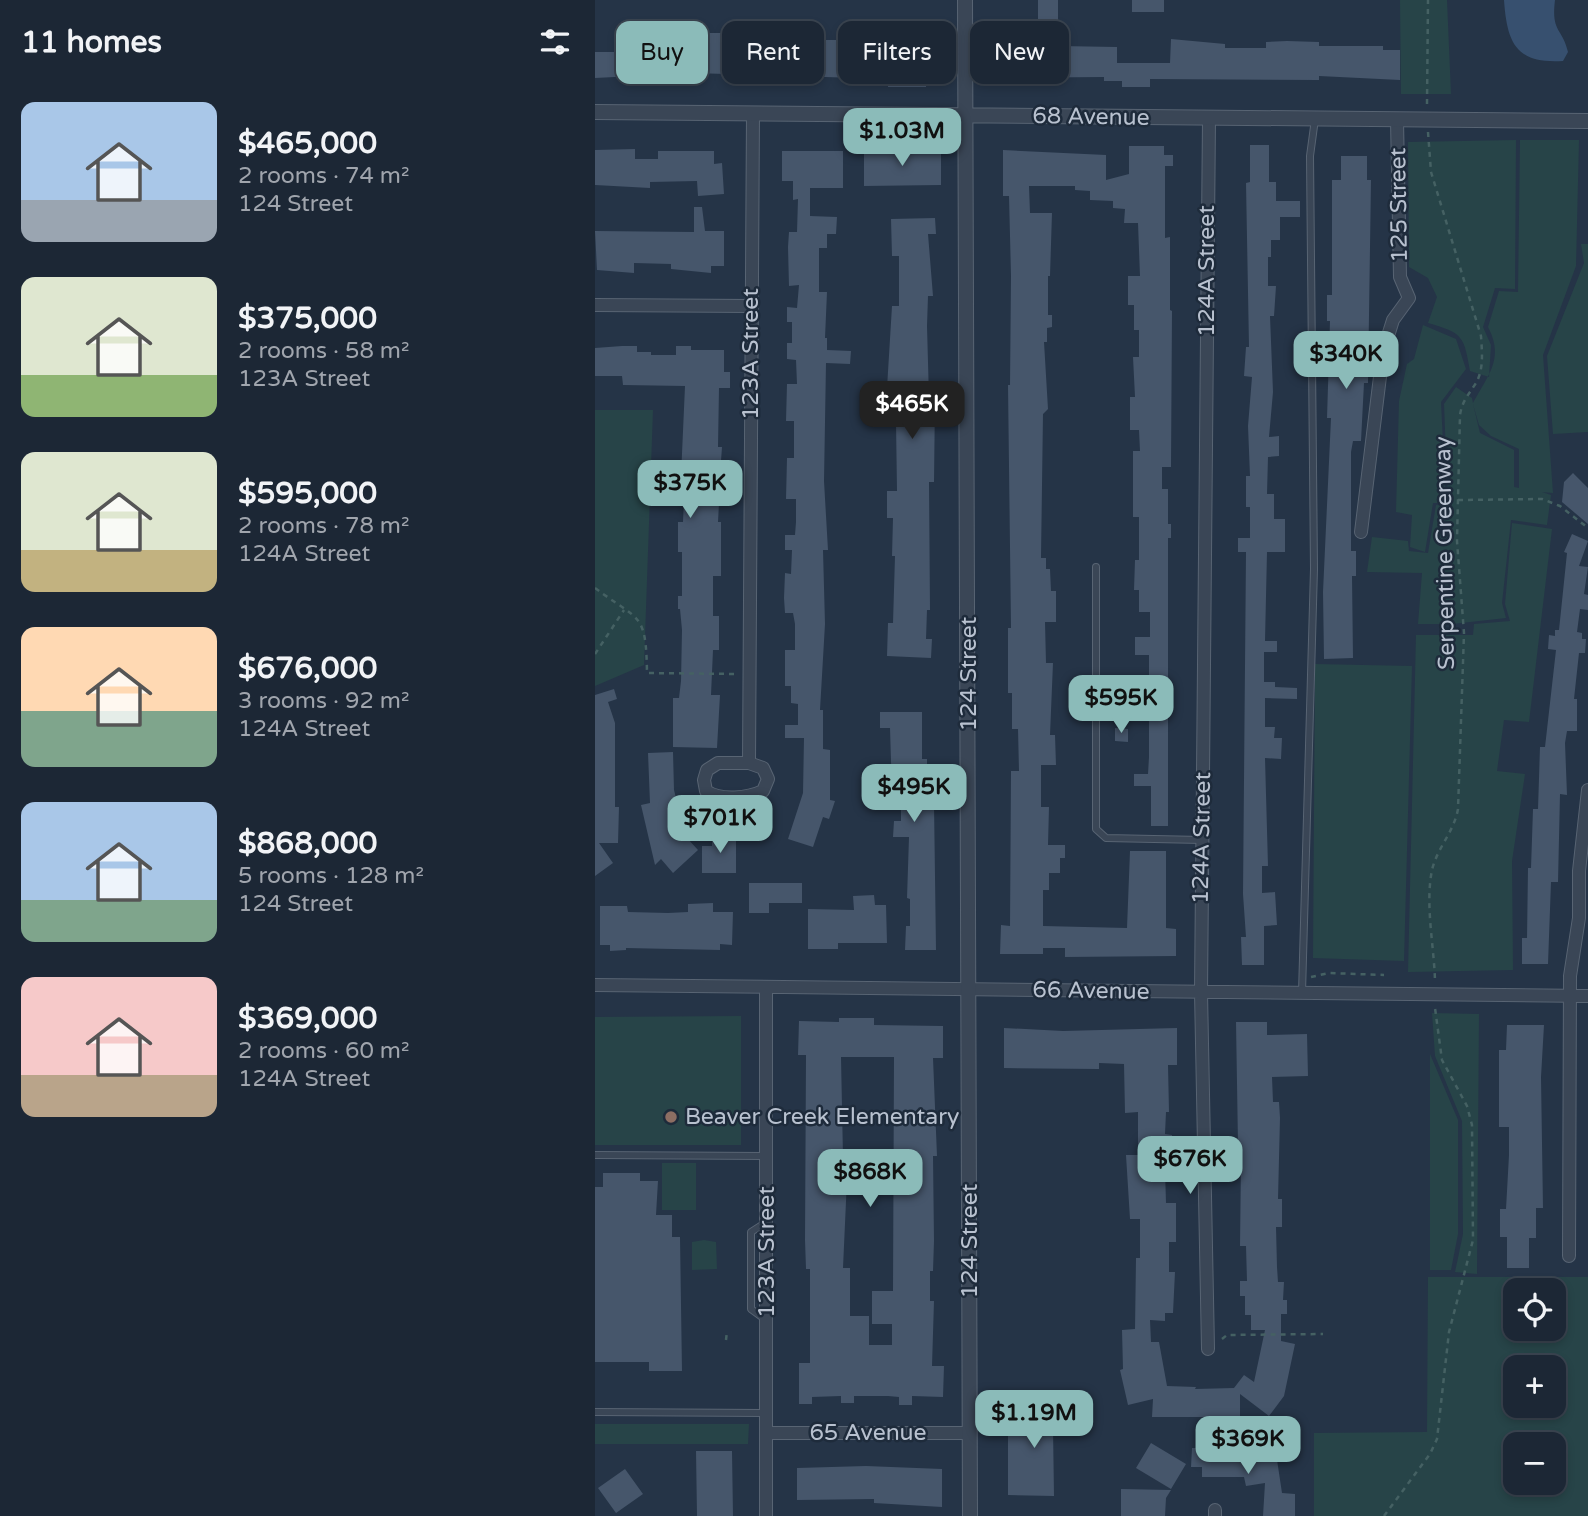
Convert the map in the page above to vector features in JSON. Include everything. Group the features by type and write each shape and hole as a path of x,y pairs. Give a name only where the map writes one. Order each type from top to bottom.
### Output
{"street":[{"name":"124 Street","path":"965,0 970,1516"},
{"name":"68 Avenue","path":"595,112 1588,121"},
{"name":"123A Street","path":"749,763 753,114"},
{"name":"124A Street","path":"1208,1349 1201,992 1209,118"},
{"name":"125 Street","path":"1361,532 1383,352 1393,320 1409,298 1400,277 1397,120"},
{"path":"595,305 751,306"},
{"path":"749,763 763,768 768,779 763,791 751,796 713,796 706,791 704,780 707,770 718,764 749,763"},
{"path":"1569,1256 1570,996 1585,852 1588,790"},
{"name":"66 Avenue","path":"595,985 1588,996"},
{"name":"123A Street","path":"767,987 767,1516"},
{"name":"65 Avenue","path":"767,1433 970,1433"}],"lane":[{"path":"1302,993 1314,569 1310,156 1315,119"},
{"path":"1096,567 1096,829 1106,838 1202,840"},
{"path":"595,1155 767,1156"},
{"path":"595,1412 767,1413"}],"path":[{"path":"1428,0 1428,109"},
{"name":"Serpentine Greenway","path":"1428,130 1431,172 1482,349 1479,375 1461,407 1457,541 1464,633 1458,809 1455,825 1438,855 1431,877 1435,983"},
{"path":"1458,500 1542,499 1560,506 1588,528"},
{"path":"595,589 637,616 643,628 647,673 739,674"},
{"path":"595,654 625,609"},
{"path":"1384,1516 1430,1454 1437,1439 1449,1332 1473,1240 1472,1125 1467,1106 1443,1060 1434,1006"},
{"path":"726,1340 727,1331"},
{"path":"1208,1349 1227,1335 1323,1334"}],"green space":[{"path":"1400,0 1447,0 1451,94 1401,94"},
{"path":"1516,140 1515,289 1495,288 1483,327 1491,345 1489,377 1470,371 1466,350 1455,333 1428,323 1437,297 1428,278 1409,267 1408,142"},
{"path":"1520,140 1579,140 1576,266 1543,355 1553,493 1542,492 1551,495 1547,525 1511,520 1502,603 1506,618 1452,624 1418,624 1422,573 1367,572 1372,537 1408,541 1409,551 1428,553 1436,505 1448,506 1444,404 1456,387 1472,398 1473,403 1492,367 1495,349 1488,327 1499,291 1518,292","holes":["1473,404 1479,425 1491,436 1519,449 1519,488 1514,487 1514,450 1480,433"]},
{"path":"1581,244 1588,244 1588,432 1553,434 1547,356 1584,263"},
{"path":"1423,325 1456,339 1466,369 1441,402 1446,503 1433,503 1425,552 1410,547 1412,515 1396,512 1399,401 1407,364 1414,359"},
{"path":"595,410 653,410 644,665 595,686"},
{"path":"1512,523 1552,529 1529,722 1504,720 1497,771 1525,774 1512,861 1513,970 1408,972 1416,635 1473,635 1474,624 1510,621 1505,604"},
{"path":"1315,664 1412,666 1404,961 1313,958"},
{"path":"1432,1013 1479,1014 1477,1274 1455,1272 1463,1234 1462,1121 1435,1056"},
{"path":"741,1016 741,1145 595,1145 595,1017"},
{"path":"1430,1054 1458,1120 1458,1234 1451,1270 1430,1270"},
{"path":"662,1163 696,1163 696,1210 662,1210"},
{"path":"692,1242 716,1242 717,1269 692,1270"},
{"path":"1428,1277 1588,1277 1588,1516 1314,1516 1314,1433 1427,1432"},
{"path":"595,1424 749,1424 748,1444 595,1444"}],"water":[{"path":"1504,0 1555,0 1554,19 1568,52 1563,61 1534,59 1517,48 1508,28"}],"building":[{"path":"1038,0 1058,0 1058,21 1038,21"},
{"path":"1132,0 1164,0 1164,12 1132,12"},
{"path":"708,33 722,33 722,74 708,73"},
{"path":"1171,39 1225,44 1225,48 1266,48 1266,42 1287,41 1319,42 1319,46 1383,46 1383,50 1400,50 1400,80 1319,76 1319,80 1150,79 1150,87 1122,87 1122,81 1104,81 1104,77 1069,77 1069,46 1117,47 1117,63 1170,63"},
{"path":"824,40 838,40 838,77 824,77"},
{"path":"595,52 616,52 616,77 595,78"},
{"path":"888,84 926,84 926,87 888,87"},
{"path":"1250,145 1269,145 1269,182 1276,182 1276,201 1300,201 1300,217 1280,217 1280,240 1271,240 1271,257 1268,257 1268,286 1276,286 1274,316 1270,316 1273,392 1269,437 1279,436 1279,456 1268,457 1267,494 1274,494 1274,519 1285,519 1285,552 1267,552 1265,641 1277,641 1277,652 1264,652 1264,682 1275,682 1275,687 1297,688 1297,699 1265,698 1265,727 1275,727 1274,738 1282,738 1281,759 1265,758 1268,866 1262,866 1262,893 1275,892 1277,925 1264,926 1264,965 1242,965 1241,937 1246,937 1243,894 1246,552 1238,552 1238,538 1250,538 1246,476 1250,476 1248,426 1252,377 1244,376 1246,347 1249,347 1246,183 1250,182"},
{"path":"1129,146 1164,146 1164,155 1173,155 1173,166 1165,166 1165,238 1170,237 1172,311 1171,467 1162,467 1162,489 1168,489 1168,524 1171,524 1171,538 1168,538 1168,826 1151,826 1151,786 1134,786 1134,774 1148,774 1149,757 1149,655 1135,655 1135,637 1150,637 1150,612 1139,612 1139,590 1134,590 1135,560 1139,560 1139,517 1133,517 1133,451 1140,451 1139,430 1130,430 1130,397 1135,397 1133,357 1139,357 1139,330 1134,330 1134,305 1128,305 1128,276 1140,276 1138,223 1124,223 1125,209 1113,208 1113,201 1090,200 1090,191 1075,190 1075,186 1029,186 1030,213 1052,213 1048,315 1052,315 1052,327 1047,328 1047,342 1044,342 1048,409 1043,414 1041,558 1046,558 1046,569 1050,569 1051,591 1056,591 1056,622 1045,622 1046,663 1053,663 1050,735 1055,735 1056,765 1041,765 1041,807 1049,807 1048,845 1065,845 1065,858 1060,858 1060,873 1049,873 1049,890 1043,890 1043,926 1127,928 1130,851 1166,851 1166,928 1176,929 1176,956 1065,957 1065,948 1043,948 1043,954 1000,954 1001,925 1010,926 1011,771 1019,771 1018,729 1012,729 1012,693 1008,693 1008,628 1011,628 1008,385 1011,276 1009,196 1003,196 1003,150 1106,155 1106,180 1129,174"},
{"path":"635,149 635,159 658,159 658,151 714,151 714,164 722,163 724,194 698,196 697,181 650,182 650,188 595,185 595,150"},
{"path":"782,151 843,151 843,188 810,188 810,216 837,217 836,234 827,234 827,248 819,248 819,292 827,292 827,350 851,351 850,364 826,363 824,481 828,550 823,550 825,624 820,710 823,710 823,749 830,750 830,800 835,801 829,819 823,817 813,847 788,839 803,793 804,738 785,738 785,725 798,725 798,704 791,703 791,686 785,686 785,650 795,650 795,624 793,613 785,613 784,598 785,573 791,574 792,550 785,550 785,535 795,535 796,522 796,499 786,499 787,458 794,458 794,421 786,421 787,384 797,384 796,360 787,359 787,343 792,343 792,322 787,322 787,307 797,308 799,285 789,286 789,232 797,232 798,199 793,200 793,181 782,181"},
{"path":"941,151 941,185 864,186 864,152"},
{"path":"1341,156 1367,156 1367,180 1371,180 1368,383 1364,383 1361,441 1353,441 1351,452 1351,551 1356,551 1356,576 1352,576 1353,658 1324,659 1323,592 1331,418 1327,418 1330,321 1327,321 1327,295 1332,295 1332,180 1341,180"},
{"path":"694,207 702,207 705,231 724,231 724,266 711,266 711,273 671,269 671,264 634,263 634,273 597,270 595,231 694,232"},
{"path":"935,218 936,234 928,234 933,296 928,296 927,326 929,398 935,399 934,482 929,482 930,610 927,610 926,639 932,639 931,658 887,656 888,623 893,623 895,556 892,556 893,518 887,518 887,491 897,491 896,422 906,423 907,388 887,388 892,306 899,306 899,256 892,256 891,219"},
{"path":"637,346 637,352 651,352 651,355 676,355 676,346 691,346 691,350 724,350 724,372 730,372 730,388 719,388 718,447 722,447 721,461 711,461 711,484 720,485 718,522 721,522 721,576 713,576 713,616 719,616 719,650 713,650 711,695 720,695 717,748 673,747 673,698 679,698 681,681 682,630 678,596 682,596 682,552 678,552 678,522 683,522 685,476 681,476 685,386 623,385 622,376 595,376 595,348"},
{"path":"1573,473 1588,488 1588,524 1562,502 1564,482"},
{"path":"1572,534 1588,541 1579,566 1588,567 1584,594 1588,595 1588,610 1580,609 1577,632 1582,633 1582,639 1586,639 1585,653 1579,653 1574,699 1577,699 1577,731 1567,731 1565,743 1567,795 1560,794 1558,882 1551,882 1548,964 1522,964 1522,938 1527,938 1528,868 1531,868 1533,809 1538,809 1540,747 1545,747 1556,650 1548,649 1549,635 1555,636 1555,630 1559,630 1567,553 1564,552"},
{"path":"614,689 617,699 608,702 615,723 618,843 599,843 613,863 595,876 595,695"},
{"path":"880,712 922,712 922,759 927,759 927,803 934,803 936,950 905,950 906,926 910,926 910,899 907,898 909,837 893,837 894,821 901,821 901,793 892,794 890,728 880,728"},
{"path":"1115,728 1128,729 1128,742 1115,741"},
{"path":"673,752 674,790 682,822 677,827 698,850 673,873 661,859 655,865 641,805 650,803 648,753"},
{"path":"721,833 736,833 736,873 702,873 702,846 712,846 712,838 721,838"},
{"path":"749,883 802,883 802,903 769,903 769,913 749,913"},
{"path":"874,895 875,905 886,905 887,943 838,943 838,949 808,949 808,909 854,910 853,896"},
{"path":"713,903 713,912 733,912 732,945 720,944 720,950 626,948 610,951 610,945 600,945 600,906 627,906 628,912 668,913 688,912 688,904"},
{"path":"839,1018 874,1018 874,1025 943,1026 943,1058 933,1058 937,1156 933,1156 934,1241 930,1301 934,1301 932,1366 944,1366 943,1397 912,1396 912,1405 899,1405 899,1397 888,1396 854,1396 854,1403 841,1403 841,1396 812,1397 812,1404 799,1404 799,1363 810,1363 810,1269 806,1269 805,1240 806,1055 798,1055 799,1021 839,1022","holes":["841,1057 894,1057 893,1291 872,1291 872,1324 892,1324 892,1345 869,1345 869,1316 850,1316 850,1268 843,1268 848,1157 843,1157"]},
{"path":"1236,1022 1267,1022 1267,1035 1307,1034 1308,1076 1272,1077 1273,1102 1279,1102 1280,1118 1278,1199 1282,1199 1282,1227 1276,1227 1278,1282 1284,1282 1283,1300 1287,1300 1287,1314 1281,1314 1281,1341 1295,1344 1284,1396 1269,1416 1240,1394 1240,1417 1152,1417 1153,1399 1128,1405 1120,1370 1123,1369 1122,1330 1135,1329 1136,1258 1140,1258 1140,1219 1130,1219 1126,1155 1138,1155 1138,1112 1125,1113 1124,1064 1099,1063 1099,1069 1004,1068 1004,1028 1063,1031 1177,1028 1177,1065 1168,1065 1169,1112 1166,1112 1165,1134 1172,1135 1172,1169 1165,1169 1166,1203 1176,1203 1176,1242 1169,1242 1169,1272 1175,1272 1173,1313 1165,1313 1165,1321 1150,1320 1151,1342 1159,1342 1167,1386 1196,1387 1195,1389 1234,1388 1244,1375 1254,1382 1265,1330 1251,1330 1251,1315 1245,1315 1245,1296 1240,1296 1240,1281 1247,1281 1246,1246 1240,1246 1241,1160 1231,1160 1231,1146 1238,1145"},
{"path":"1507,1025 1544,1025 1541,1077 1543,1208 1536,1208 1536,1238 1529,1238 1529,1268 1507,1268 1507,1237 1500,1237 1500,1209 1506,1209 1509,1127 1499,1127 1499,1050 1506,1050"},
{"path":"603,1173 640,1173 640,1181 658,1181 656,1215 672,1215 672,1237 680,1237 682,1371 649,1371 649,1362 595,1362 595,1187 603,1187"},
{"path":"1019,1404 1066,1405 1065,1427 1053,1427 1054,1496 1008,1495 1008,1431 1019,1431"},
{"path":"1151,1443 1186,1464 1171,1489 1136,1468"},
{"path":"1192,1448 1235,1448 1235,1459 1276,1453 1282,1493 1295,1494 1295,1516 1263,1516 1265,1483 1246,1486 1244,1477 1202,1477 1202,1467 1191,1467"},
{"path":"696,1451 732,1451 733,1516 697,1516"},
{"path":"866,1466 942,1469 942,1507 874,1503 874,1499 797,1500 797,1468"},
{"path":"625,1469 643,1494 616,1513 598,1488"},
{"path":"1121,1489 1171,1490 1166,1498 1165,1516 1121,1516"}],"place":[{"name":"Beaver Creek Elementary","path":"671,1117"}]}
